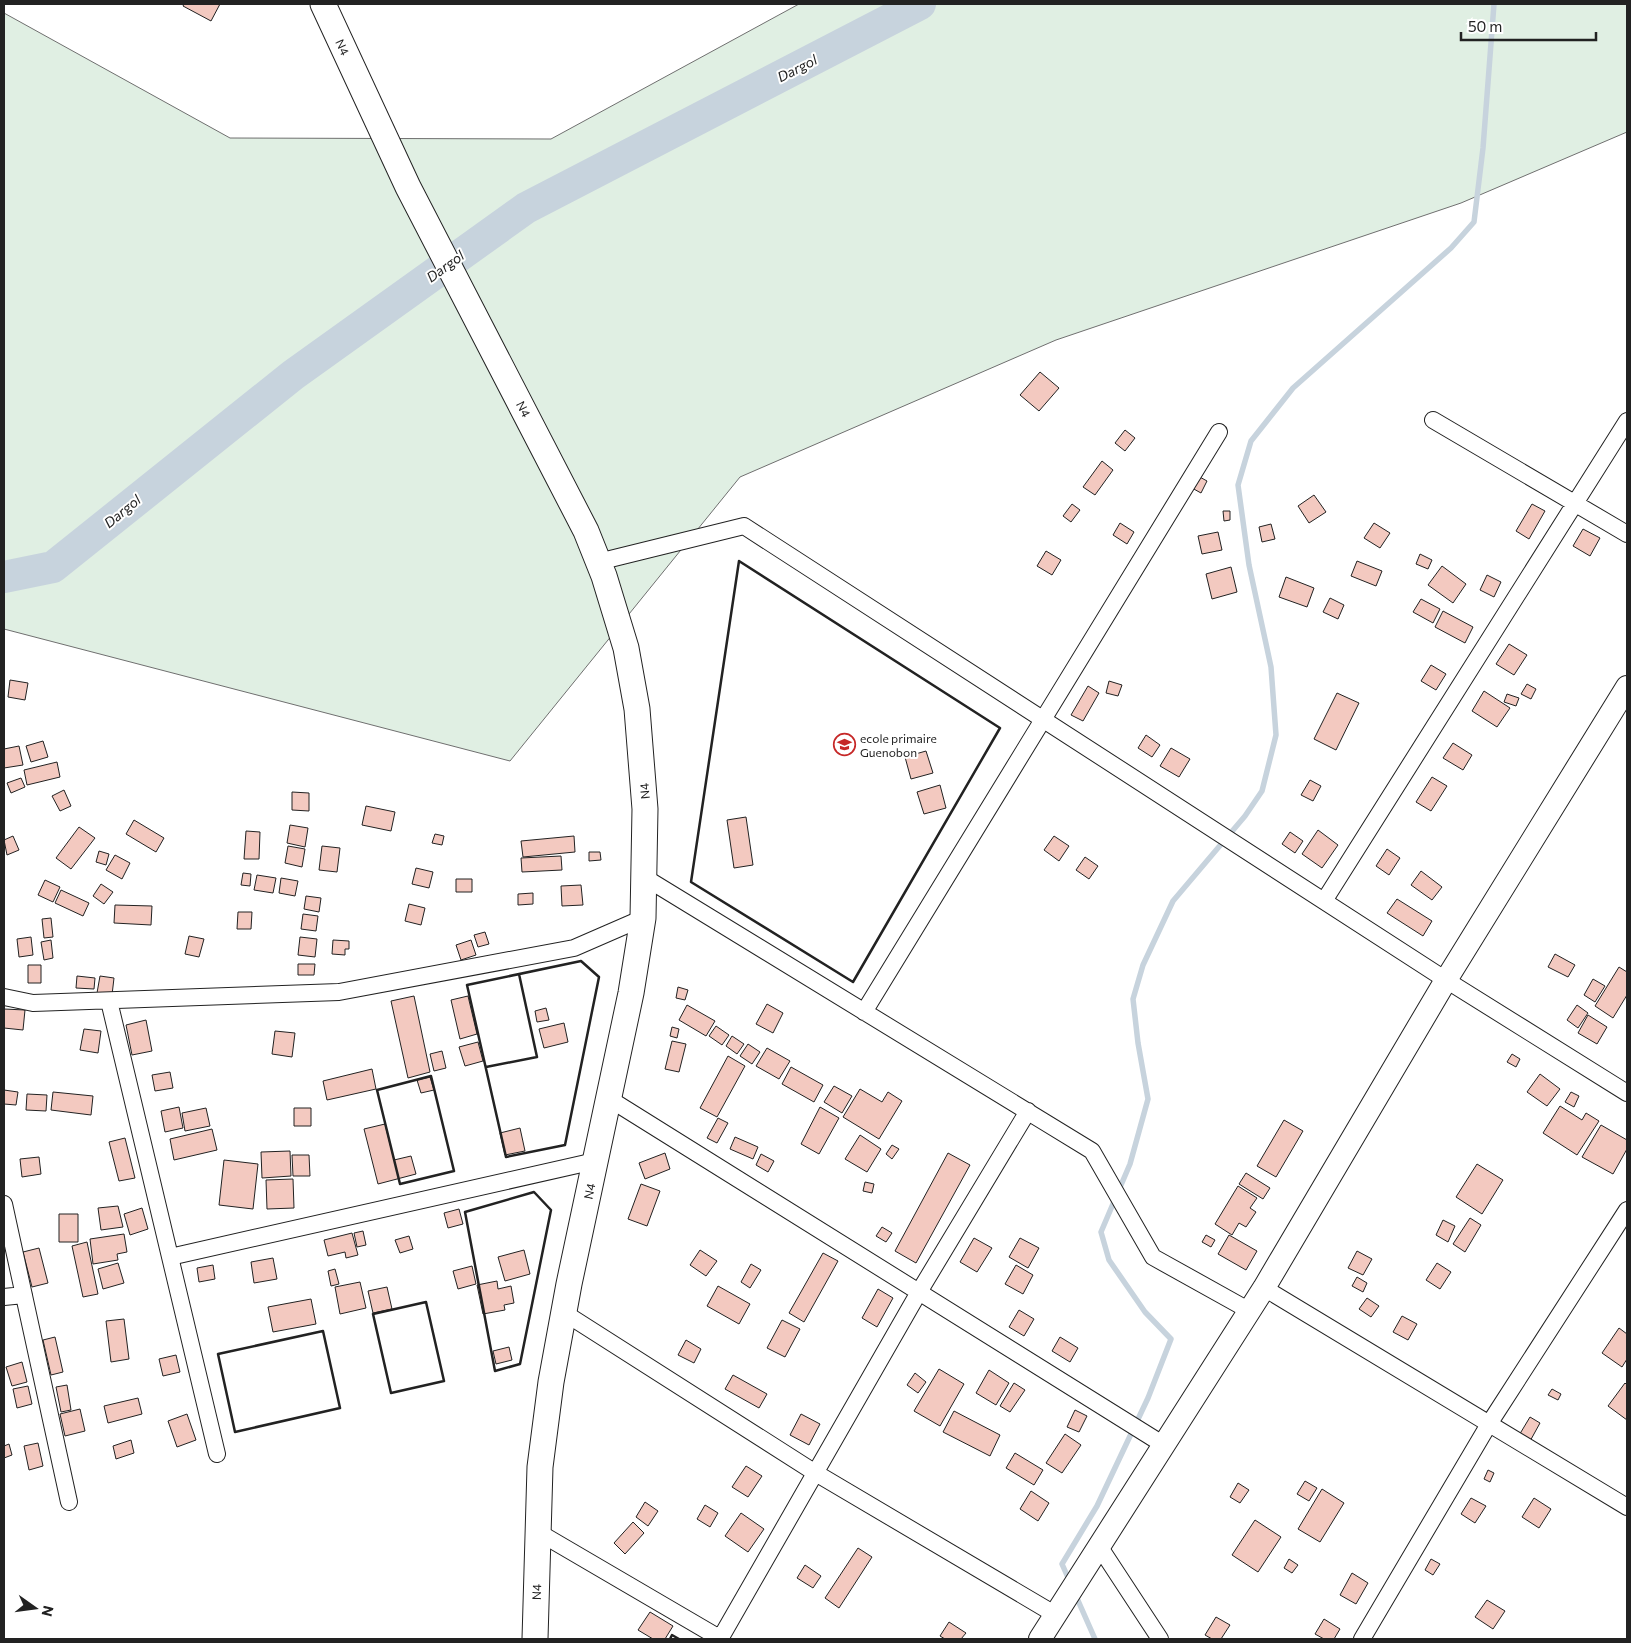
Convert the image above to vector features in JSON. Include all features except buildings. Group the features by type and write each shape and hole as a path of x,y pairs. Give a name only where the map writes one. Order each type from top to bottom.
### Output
{"main road":[{"name":"N4","path":"323,4 408,187 490,342 586,531 626,648 637,709 646,809 642,918 631,993 551,1382 540,1467 534,1639"},
{"path":"1040,1639 1250,1311 1446,980 1627,687"}],"street":[{"path":"1433,420 1627,534"},
{"path":"1324,901 1574,502 1627,421"},
{"path":"864,1012 1219,432"},
{"path":"598,562 744,526 1446,980 1627,1093"},
{"path":"644,877 1092,1151 1153,1257 1250,1311"},
{"path":"4,997 33,1003 109,1002 339,992 574,948 642,918"},
{"path":"109,1002 217,1454"},
{"path":"608,1098 1164,1445"},
{"path":"538,1532 721,1639 814,1472 919,1292 1028,1112"},
{"path":"170,1257 595,1161"},
{"path":"4,1204 69,1502"},
{"path":"1362,1639 1489,1424 1627,1210"},
{"path":"1264,1288 1627,1507"},
{"path":"4,1297 24,1295"},
{"path":"564,1312 814,1472 1061,1607"},
{"path":"1099,1546 1160,1639"}],"green space":[{"path":"799,4 1627,4 1627,132 1461,203 1056,340 740,477 510,761 4,629 4,13 230,138 551,139"}],"waterway":[{"name":"Dargol","path":"4,577 53,567 293,375 526,208 920,4"},
{"path":"1070,1582 1062,1564 1097,1506 1148,1398 1171,1339 1145,1312 1109,1260 1101,1232 1130,1164 1148,1099 1138,1043 1133,999 1143,965 1173,901 1245,816 1262,791 1276,735 1271,667 1249,565 1238,485 1251,441 1293,388 1451,248 1474,222 1483,148 1494,4"},
{"path":"1076,1596 1095,1639"}],"wall":[{"path":"739,561 1000,728 853,982 691,882 739,561"},
{"path":"581,961 599,977 565,1145 506,1157 467,985 581,961"},
{"path":"486,1067 537,1057 519,974"},
{"path":"431,1076 454,1171 400,1184 377,1090 431,1076"},
{"path":"534,1192 551,1210 520,1364 495,1371 465,1212 534,1192"},
{"path":"426,1302 444,1381 391,1393 373,1314 426,1302"},
{"path":"323,1331 340,1408 235,1432 218,1354 323,1331"},
{"path":"670,1639 672,1635 679,1639"}],"place":[{"name":"ecole primaire Guenobon","path":"844,745"}]}
